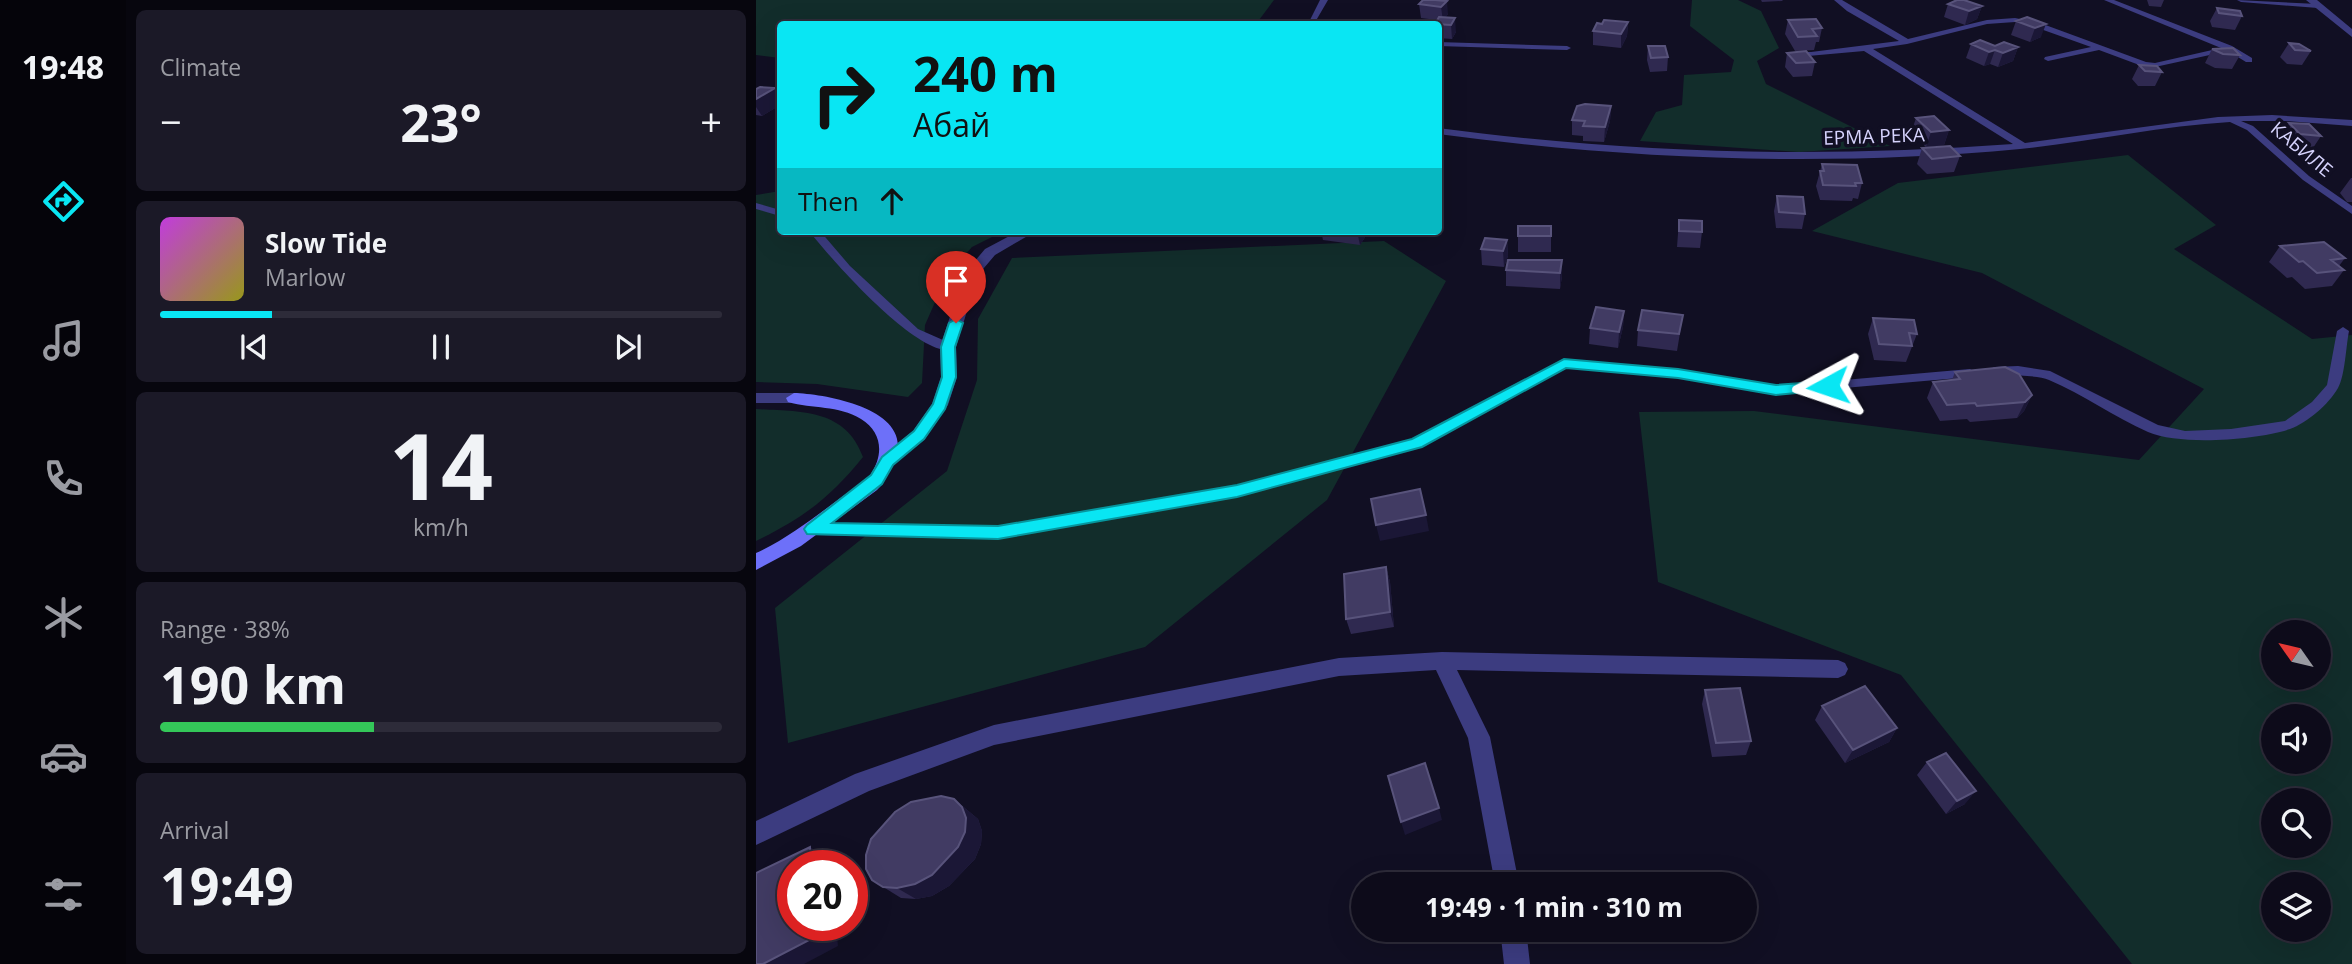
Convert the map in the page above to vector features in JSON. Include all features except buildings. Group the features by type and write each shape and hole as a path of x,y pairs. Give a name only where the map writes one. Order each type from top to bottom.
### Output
{"street":[{"path":"2315,3 2352,34"},
{"path":"756,562 813,529 876,480 887,461 919,435 940,405 949,377 948,347 971,274 990,251 1021,235"},
{"path":"756,398 820,398 862,410 878,421 888,441 887,461"},
{"path":"1442,661 1479,737 1505,872"},
{"path":"756,833 863,782 994,736 1339,667 1442,661 1838,668"},
{"path":"1514,942 1517,964"}],"lane":[{"path":"1313,21 1324,0"},
{"path":"1838,0 1842,6 1867,17 1907,42"},
{"path":"2108,0 2229,48 2249,60"},
{"path":"2241,0 2315,3"},
{"path":"1811,54 1907,42 1987,22 2015,20 2037,25 2137,62 2155,65 2229,48"},
{"path":"1442,44 1567,48"},
{"path":"1865,48 2022,145"},
{"path":"2048,59 2100,48"},
{"name":"ЕРМА РЕКА","path":"1442,132 1516,143 1749,156 1885,156 2022,145 2226,120 2270,117 2352,123"},
{"name":"КАБИЛЕ","path":"2226,120 2250,128 2306,178 2352,211"},
{"path":"756,206 777,212"},
{"path":"817,235 846,268 914,332 948,347"},
{"path":"813,529 998,533 1237,491 1416,443 1564,363 1678,373 1776,390 2018,370 2050,375 2154,429 2185,436 2231,434 2288,425 2317,405 2333,386 2343,331"}],"green space":[{"path":"756,0 1274,0 1258,21 777,21 777,58 756,55"},
{"path":"1692,0 1738,0 1761,11 1779,48 1757,61 1766,84 1890,146 1799,152 1640,141 1656,112 1682,105 1684,75 1731,72 1734,60 1690,26"},
{"path":"2128,155 2216,225 2174,249 2312,339 2352,335 2352,964 2132,964 1901,675 1658,582 1639,412 1754,411 2139,460 2204,389 1982,273 1812,231 1898,183"},
{"path":"777,192 777,235 996,235 972,247 947,275 925,325 922,383 908,397 817,384 756,382 756,195"},
{"path":"1384,241 1446,281 1327,500 1145,647 788,743 775,608 947,471 977,380 978,319 1012,258"},
{"path":"756,409 804,413 833,421 845,429 855,441 863,457 815,506 756,541"}],"route":[{"path":"956,323 948,347 949,377 940,405 919,435 887,461 876,480 813,529 998,533 1237,491 1416,443 1564,363 1678,373 1776,390 1828,386"}]}
